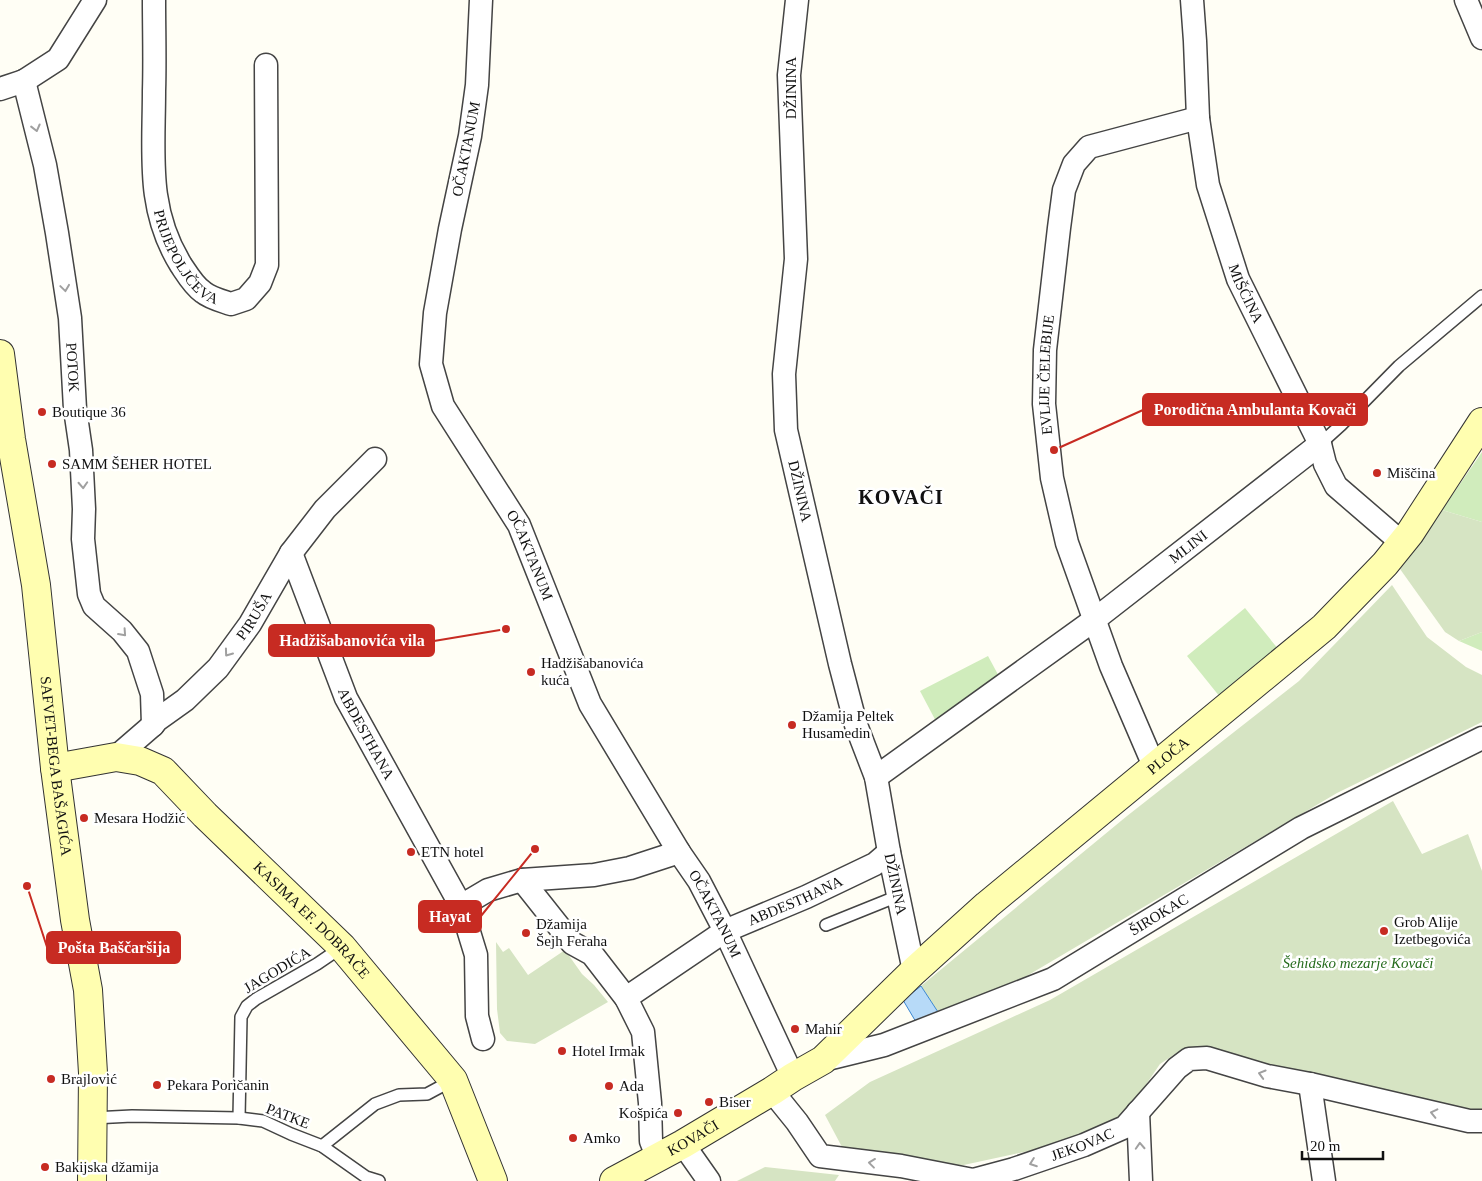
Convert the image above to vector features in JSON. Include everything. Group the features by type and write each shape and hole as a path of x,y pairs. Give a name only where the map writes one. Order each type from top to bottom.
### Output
{"street":[{"path":"0,90 24,81 58,59 95,0"},
{"name":"PRIJEPOLJČEVA","path":"154,0 153,167 155,194 160,218 173,252 186,272 203,292 230,304 246,300 260,283 267,265 266,65"},
{"name":"OČAKTANUM","path":"481,0 478,85 470,136 450,229 435,313 431,364 443,406 519,525 590,704 679,852 699,881 725,931 782,1084"},
{"name":"DŽININA","path":"797,0 789,75 796,259 784,374 786,430 840,664 856,725 876,778 889,852 914,971"},
{"name":"MIŠĆINA","path":"1192,0 1196,41 1198,118 1208,185 1238,279 1320,444 1325,464 1336,486 1394,536 1400,545"},
{"path":"1466,0 1482,38"},
{"name":"POTOK","path":"24,81 46,175 70,318 76,409 81,450 84,509 83,539 89,594 94,606 122,631 138,651 152,694 153,726"},
{"name":"EVLIJE ČELEBIJE","path":"1156,765 1151,759 1111,666 1067,543 1052,478 1044,404 1045,350 1058,228 1064,190 1074,164 1089,146 1198,118"},
{"name":"SAFVET-BEGA BAŠAGIĆA","path":"0,354 11,439 36,585 55,768 76,920 88,990 93,1073 92,1181"},
{"name":"PLOČA","path":"823,1060 914,971 987,905 1324,627 1385,564 1410,533 1482,422"},
{"name":"MLINI","path":"876,778 1094,620 1320,444"},
{"name":"PIRUŠA","path":"116,757 153,726 157,720 185,700 218,668 250,624 291,553 325,509 375,459"},
{"name":"ABDESTHANA","path":"291,553 346,698 461,906 476,955 478,1016 483,1039"},
{"name":"ŠIROKAC","path":"823,1060 884,1045 1053,979 1301,828 1482,738"},
{"name":"KASIMA EF. DOBRAČE","path":"55,768 116,757 140,761 163,771 205,815 342,946 454,1080 493,1181"},
{"path":"461,906 488,890 522,880 594,875 630,868 679,852"},
{"name":"ABDESTHANA","path":"626,998 725,931 806,897 875,864 889,852"},
{"path":"522,880 572,943 592,954 626,998 643,1032 650,1103 651,1141 658,1158"},
{"name":"JEKOVAC","path":"782,1084 797,1122 820,1156 901,1166 973,1180 1014,1169 1106,1136 1125,1127 1177,1068 1189,1059 1207,1058 1268,1076 1469,1121 1482,1121"},
{"name":"KOVAČI","path":"614,1181 684,1144 823,1060"},
{"path":"1310,1084 1324,1181"},
{"path":"1138,1112 1141,1181"},
{"path":"684,1144 709,1181"}],"lane":[{"name":"MLINI","path":"1320,444 1398,366 1482,296"},
{"path":"826,926 898,896"},
{"name":"JAGODIĆA","path":"239,1118 241,1017 247,1006 256,998 318,964 342,946"},
{"name":"PATKE","path":"322,1146 375,1104 399,1095 428,1094 454,1080"},
{"name":"PATKE","path":"93,1118 132,1116 263,1120 291,1134 322,1146 366,1178 379,1181"}],"green space":[{"path":"1482,452 1482,522 1442,510"},
{"path":"1442,510 1482,522 1482,632 1459,641 1445,632 1400,569"},
{"path":"1392,585 1427,637 1466,667 1482,675 1482,722 1337,793 1025,977 938,1012 921,986 1127,816 1299,681"},
{"path":"1245,608 1279,650 1220,697 1187,656"},
{"path":"1482,632 1482,651 1459,641"},
{"path":"988,656 1002,682 939,727 920,691"},
{"name":"Šehidsko mezarje Kovači","path":"1393,801 1422,854 1468,834 1482,871 1482,1111 1279,1073 1201,1052 1178,1052 1160,1064 1128,1111 1070,1142 959,1166 842,1147 825,1115 870,1082 1050,1000"},
{"path":"496,942 503,952 509,948 528,975 565,950 582,974 608,1002 535,1044 507,1041 500,1033 497,1009"},
{"path":"765,1167 839,1175 835,1181 737,1181"}],"water":[{"path":"921,986 938,1012 916,1022 903,1000"}],"place":[{"name":"Boutique 36","path":"42,412"},
{"name":"Porodična Ambulanta Kovači","path":"1054,450"},
{"name":"SAMM ŠEHER HOTEL","path":"52,464"},
{"name":"Miščina","path":"1377,473"},
{"name":"Hadžišabanovića vila","path":"506,629"},
{"name":"Hadžišabanovića kuća","path":"531,672"},
{"name":"Džamija Peltek Husamedin","path":"792,725"},
{"name":"Mesara Hodžić","path":"84,818"},
{"name":"Hayat","path":"535,849"},
{"name":"ETN hotel","path":"411,852"},
{"name":"Pošta Baščaršija","path":"27,886"},
{"name":"Grob Alije Izetbegovića","path":"1384,931"},
{"name":"Džamija Šejh Feraha","path":"526,933"},
{"name":"Mahir","path":"795,1029"},
{"name":"Hotel Irmak","path":"562,1051"},
{"name":"Brajlović","path":"51,1079"},
{"name":"Pekara Poričanin","path":"157,1085"},
{"name":"Ada","path":"609,1086"},
{"name":"Biser","path":"709,1102"},
{"name":"Košpića","path":"678,1113"},
{"name":"Amko","path":"573,1138"},
{"name":"Bakijska džamija","path":"45,1167"}],"district":[{"name":"KOVAČI","path":"901,497"}]}
